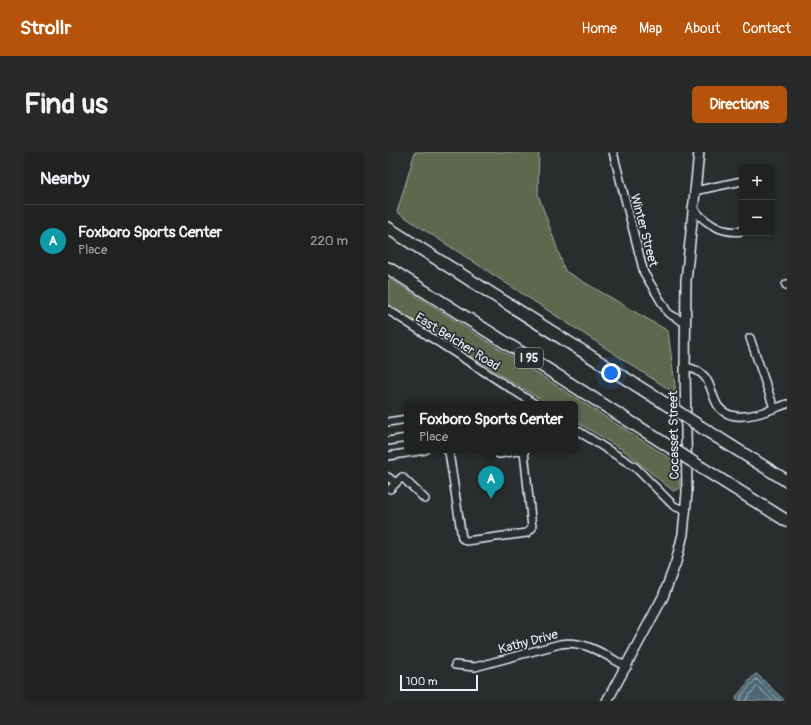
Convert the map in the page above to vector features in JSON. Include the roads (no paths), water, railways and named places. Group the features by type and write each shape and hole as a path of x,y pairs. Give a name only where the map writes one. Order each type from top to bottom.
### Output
{"highway":[{"name":"I 95","path":"388,228 787,481"},
{"name":"I 95","path":"388,268 787,521"}],"main road":[{"name":"Cocasset Street","path":"607,701 627,667 667,588 681,544 686,510 685,323 687,266 699,152"}],"street":[{"name":"Winter Street","path":"613,152 644,272 668,313 677,320 685,323"},
{"path":"694,192 739,182"},
{"path":"692,208 716,228 729,232 739,231"},
{"name":"East Belcher Road","path":"388,310 530,401"},
{"path":"750,338 774,408"},
{"path":"685,367 693,368 703,373 718,407 732,415 747,416 787,404"},
{"path":"388,422 404,419"},
{"path":"578,431 635,467 671,503 686,510"},
{"path":"388,441 404,438"},
{"path":"388,456 406,453"},
{"path":"449,453 462,538 466,542 527,533 532,528 525,453"},
{"path":"498,453 508,453"},
{"path":"388,477 396,483"},
{"path":"390,489 402,477 424,499"},
{"name":"Kathy Drive","path":"455,665 475,667 560,644 573,642 593,648 627,667"}],"water":[{"path":"757,674 785,701 737,701 736,697 754,675"}],"place":[{"name":"Foxboro Sports Center","path":"491,499"}]}
